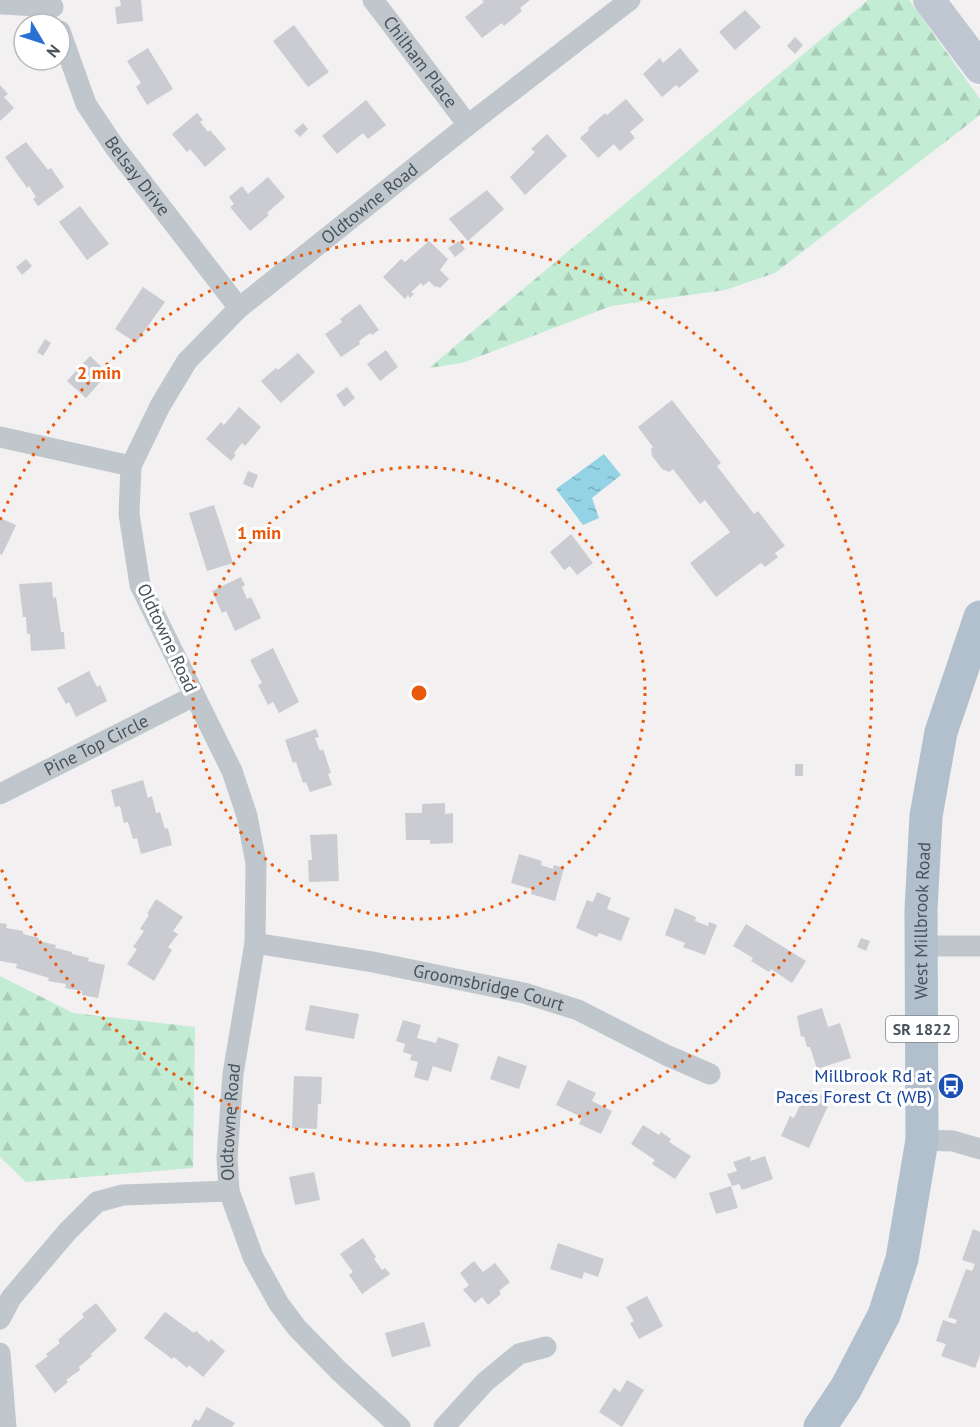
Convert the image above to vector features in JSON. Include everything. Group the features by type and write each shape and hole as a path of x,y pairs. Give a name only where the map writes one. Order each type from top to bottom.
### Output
{"main road":[{"path":"929,0 980,68"},
{"name":"West Millbrook Road","path":"820,1427 846,1388 884,1315 902,1259 922,1140 922,862 926,816 941,732 980,617"}],"street":[{"name":"Chilham Place","path":"374,0 468,125"},
{"name":"Oldtowne Road","path":"400,1427 339,1371 291,1320 273,1294 253,1257 229,1191 227,1158 233,1074 255,943 256,863 247,816 232,771 140,585 129,514 131,466 160,406 187,361 239,308 468,125 630,0"},
{"path":"3,4 55,10"},
{"name":"Belsay Drive","path":"72,65 86,104 114,146 239,308"},
{"path":"0,437 131,466"},
{"name":"Pine Top Circle","path":"0,794 194,696"},
{"name":"Groomsbridge Court","path":"255,943 373,962 524,993 578,1010 666,1055 710,1074"},
{"path":"921,946 980,946"},
{"path":"922,1140 953,1141 980,1149"},
{"path":"0,1319 11,1298 67,1232 97,1202 123,1194 229,1191"},
{"path":"444,1427 485,1382 519,1354 546,1347"},
{"path":"0,1353 6,1427"}],"green space":[{"path":"868,0 909,0 980,99 980,115 775,273 725,290 611,306 462,363 429,368"},
{"path":"0,976 73,1013 195,1027 193,1168 26,1182 0,1157"}],"water":[{"path":"604,454 621,475 592,498 599,518 583,525 556,489"}],"building":[{"path":"120,0 141,0 143,21 117,24 115,7 121,6"},
{"path":"482,0 530,0 520,8 522,11 504,26 502,23 482,38 465,17 484,2"},
{"path":"745,10 761,27 735,50 719,32"},
{"path":"294,25 329,72 308,87 273,41"},
{"path":"795,37 803,45 795,54 787,46"},
{"path":"148,48 173,89 147,105 136,87 141,83 127,61"},
{"path":"680,48 699,71 679,88 676,85 662,97 643,74 660,58 663,63"},
{"path":"0,85 8,94 4,97 14,108 0,121"},
{"path":"626,99 644,120 630,132 635,138 620,151 614,144 598,158 580,138 605,113 607,115"},
{"path":"366,100 386,125 368,139 363,133 337,154 322,136"},
{"path":"197,113 203,120 200,122 208,132 210,130 226,149 205,167 190,149 187,152 172,134"},
{"path":"303,123 308,129 300,137 294,131"},
{"path":"547,134 567,156 525,195 510,177 535,152 531,149"},
{"path":"26,142 48,170 51,168 64,187 38,206 33,199 36,197 29,186 27,188 5,157"},
{"path":"268,177 285,197 250,231 230,207 234,204 229,197 242,186 248,194"},
{"path":"487,190 504,209 468,241 449,219"},
{"path":"80,206 109,244 87,260 59,222"},
{"path":"429,241 448,259 440,270 449,279 440,288 435,287 429,281 423,286 421,283 411,292 414,294 410,298 408,295 405,299 383,277 401,259 405,262"},
{"path":"459,241 465,249 455,257 448,248"},
{"path":"26,259 32,266 22,275 16,267"},
{"path":"143,287 165,302 136,343 115,329"},
{"path":"360,304 379,330 372,335 370,333 359,341 360,344 341,357 325,334 342,322 340,319"},
{"path":"45,339 51,343 43,356 37,352"},
{"path":"386,350 398,367 380,381 367,364"},
{"path":"298,353 315,372 281,403 261,381"},
{"path":"90,356 108,373 86,398 67,381"},
{"path":"347,387 355,398 344,407 336,395"},
{"path":"672,400 721,463 717,466 754,514 758,511 785,546 775,553 778,557 765,567 761,563 716,597 690,563 730,532 705,500 700,504 673,469 669,472 662,469 652,456 653,447 638,427"},
{"path":"239,407 261,427 245,446 242,443 231,461 206,439 221,422 224,425"},
{"path":"248,471 258,475 253,488 243,484"},
{"path":"214,505 233,563 207,571 189,513"},
{"path":"0,518 16,525 2,555 0,554"},
{"path":"571,534 593,563 577,575 570,566 564,570 550,552"},
{"path":"241,577 247,599 251,597 261,618 235,631 226,611 222,613 212,591"},
{"path":"52,582 53,598 56,597 61,632 64,632 65,649 31,651 30,634 27,634 26,617 23,617 19,584"},
{"path":"273,648 299,702 279,713 273,702 268,705 258,685 262,683 250,660"},
{"path":"89,671 97,687 100,685 107,701 76,717 69,702 66,704 57,688"},
{"path":"316,729 319,737 315,738 320,751 323,749 331,773 328,774 332,785 310,792 306,782 303,783 296,762 293,763 285,740"},
{"path":"795,764 803,764 803,776 795,776"},
{"path":"143,780 148,798 152,796 156,813 160,812 165,829 168,828 172,845 141,854 137,838 133,839 128,822 124,823 120,806 115,807 111,790"},
{"path":"445,803 445,814 453,813 453,843 430,844 430,840 406,840 405,813 422,813 422,804"},
{"path":"337,834 339,881 309,882 308,860 312,860 310,835"},
{"path":"519,854 542,861 541,865 553,869 554,865 564,868 555,901 531,894 532,889 511,883"},
{"path":"597,892 611,898 607,909 630,918 621,941 599,933 597,937 576,928 587,900 593,902"},
{"path":"156,899 183,917 173,931 178,934 168,947 172,950 154,981 127,964 137,949 133,947 144,931 140,929"},
{"path":"675,908 696,917 695,921 708,926 709,922 717,925 705,955 683,947 685,943 665,935"},
{"path":"0,923 7,924 6,928 23,931 23,934 39,938 39,941 56,945 55,948 105,965 98,998 82,995 82,991 65,988 66,984 48,981 49,978 16,968 17,964 0,961"},
{"path":"746,924 806,961 792,983 771,969 769,972 751,961 753,958 733,946"},
{"path":"861,938 870,941 866,951 857,947"},
{"path":"310,1005 359,1014 354,1039 305,1030"},
{"path":"822,1008 828,1027 840,1023 851,1058 817,1069 810,1047 807,1047 804,1036 801,1037 797,1016"},
{"path":"403,1020 421,1025 417,1038 436,1043 438,1037 459,1044 451,1072 433,1066 428,1081 414,1077 418,1062 410,1060 412,1055 403,1052 405,1044 396,1041"},
{"path":"498,1056 527,1066 519,1089 490,1079"},
{"path":"294,1076 322,1077 317,1129 292,1128"},
{"path":"568,1080 596,1093 592,1101 612,1111 601,1134 579,1124 582,1117 556,1105"},
{"path":"810,1090 831,1099 809,1148 781,1136 790,1116 794,1118"},
{"path":"643,1125 659,1135 661,1132 671,1139 669,1142 691,1156 675,1179 652,1164 655,1160 631,1144"},
{"path":"750,1156 751,1161 765,1156 773,1179 742,1190 739,1184 732,1186 727,1174 737,1171 733,1162"},
{"path":"314,1172 320,1200 295,1205 289,1177"},
{"path":"731,1186 738,1208 716,1214 709,1193"},
{"path":"973,1229 980,1232 980,1355 975,1368 941,1356 946,1344 936,1341 943,1320 955,1324 957,1320 948,1317 966,1269 972,1271 975,1264 962,1260"},
{"path":"363,1238 382,1270 385,1268 390,1274 362,1294 349,1275 353,1272 340,1254"},
{"path":"558,1243 604,1259 598,1277 584,1272 582,1279 550,1269"},
{"path":"474,1261 483,1272 495,1263 510,1282 488,1305 482,1297 475,1303 463,1290 469,1285 460,1273"},
{"path":"647,1296 663,1326 639,1339 630,1323 634,1321 626,1307"},
{"path":"96,1303 117,1330 55,1393 35,1366 60,1343 58,1340 84,1317 82,1314"},
{"path":"165,1312 209,1342 211,1339 225,1351 203,1377 189,1365 187,1368 174,1357 172,1359 144,1338"},
{"path":"424,1322 431,1346 392,1357 385,1333"},
{"path":"627,1380 644,1390 622,1427 599,1412 614,1388 620,1392"},
{"path":"207,1407 235,1423 232,1427 191,1427 195,1419 199,1421"}],"place":[{"name":"Millbrook Rd at Paces Forest Ct (WB)","path":"951,1086"}]}
